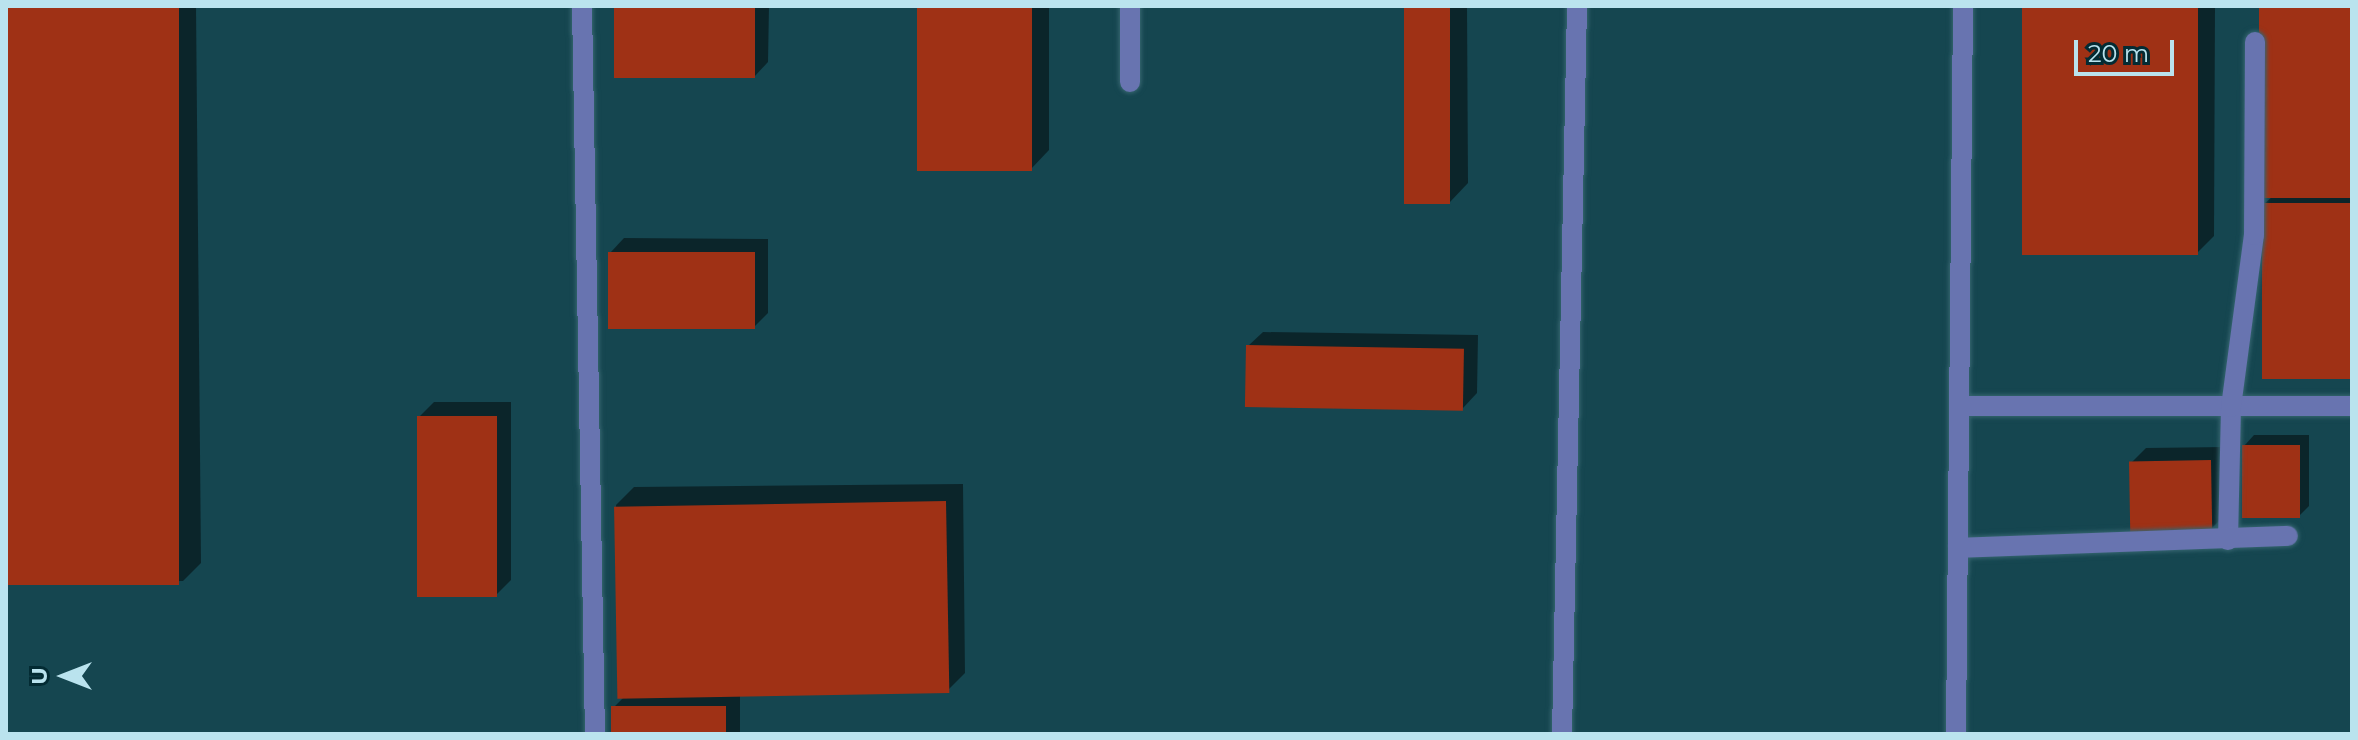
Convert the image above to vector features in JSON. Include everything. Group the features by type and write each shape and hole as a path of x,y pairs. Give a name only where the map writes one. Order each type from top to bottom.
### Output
{"lane":[{"path":"582,6 595,734"},
{"path":"1130,6 1130,82"},
{"path":"1562,734 1577,6"},
{"path":"1956,734 1963,6"},
{"path":"2228,540 2231,407 2254,235 2255,42"},
{"path":"1959,406 2352,406"},
{"path":"1958,548 2288,536"}],"building":[{"path":"6,6 179,6 179,585 6,585"},
{"path":"614,6 755,6 755,78 614,78"},
{"path":"917,6 1032,6 1032,171 917,171"},
{"path":"1404,6 1450,6 1450,204 1404,204"},
{"path":"2022,6 2198,6 2198,255 2022,255"},
{"path":"2259,6 2352,6 2352,198 2259,198"},
{"path":"2262,203 2352,203 2352,379 2262,379"},
{"path":"608,252 755,252 755,329 608,329"},
{"path":"1246,345 1464,349 1463,411 1245,407"},
{"path":"417,416 497,416 497,597 417,597"},
{"path":"2242,445 2300,445 2300,518 2242,518"},
{"path":"2211,460 2212,531 2130,532 2129,461"},
{"path":"946,501 949,693 617,699 614,507"},
{"path":"611,706 726,706 726,734 611,734"}]}
